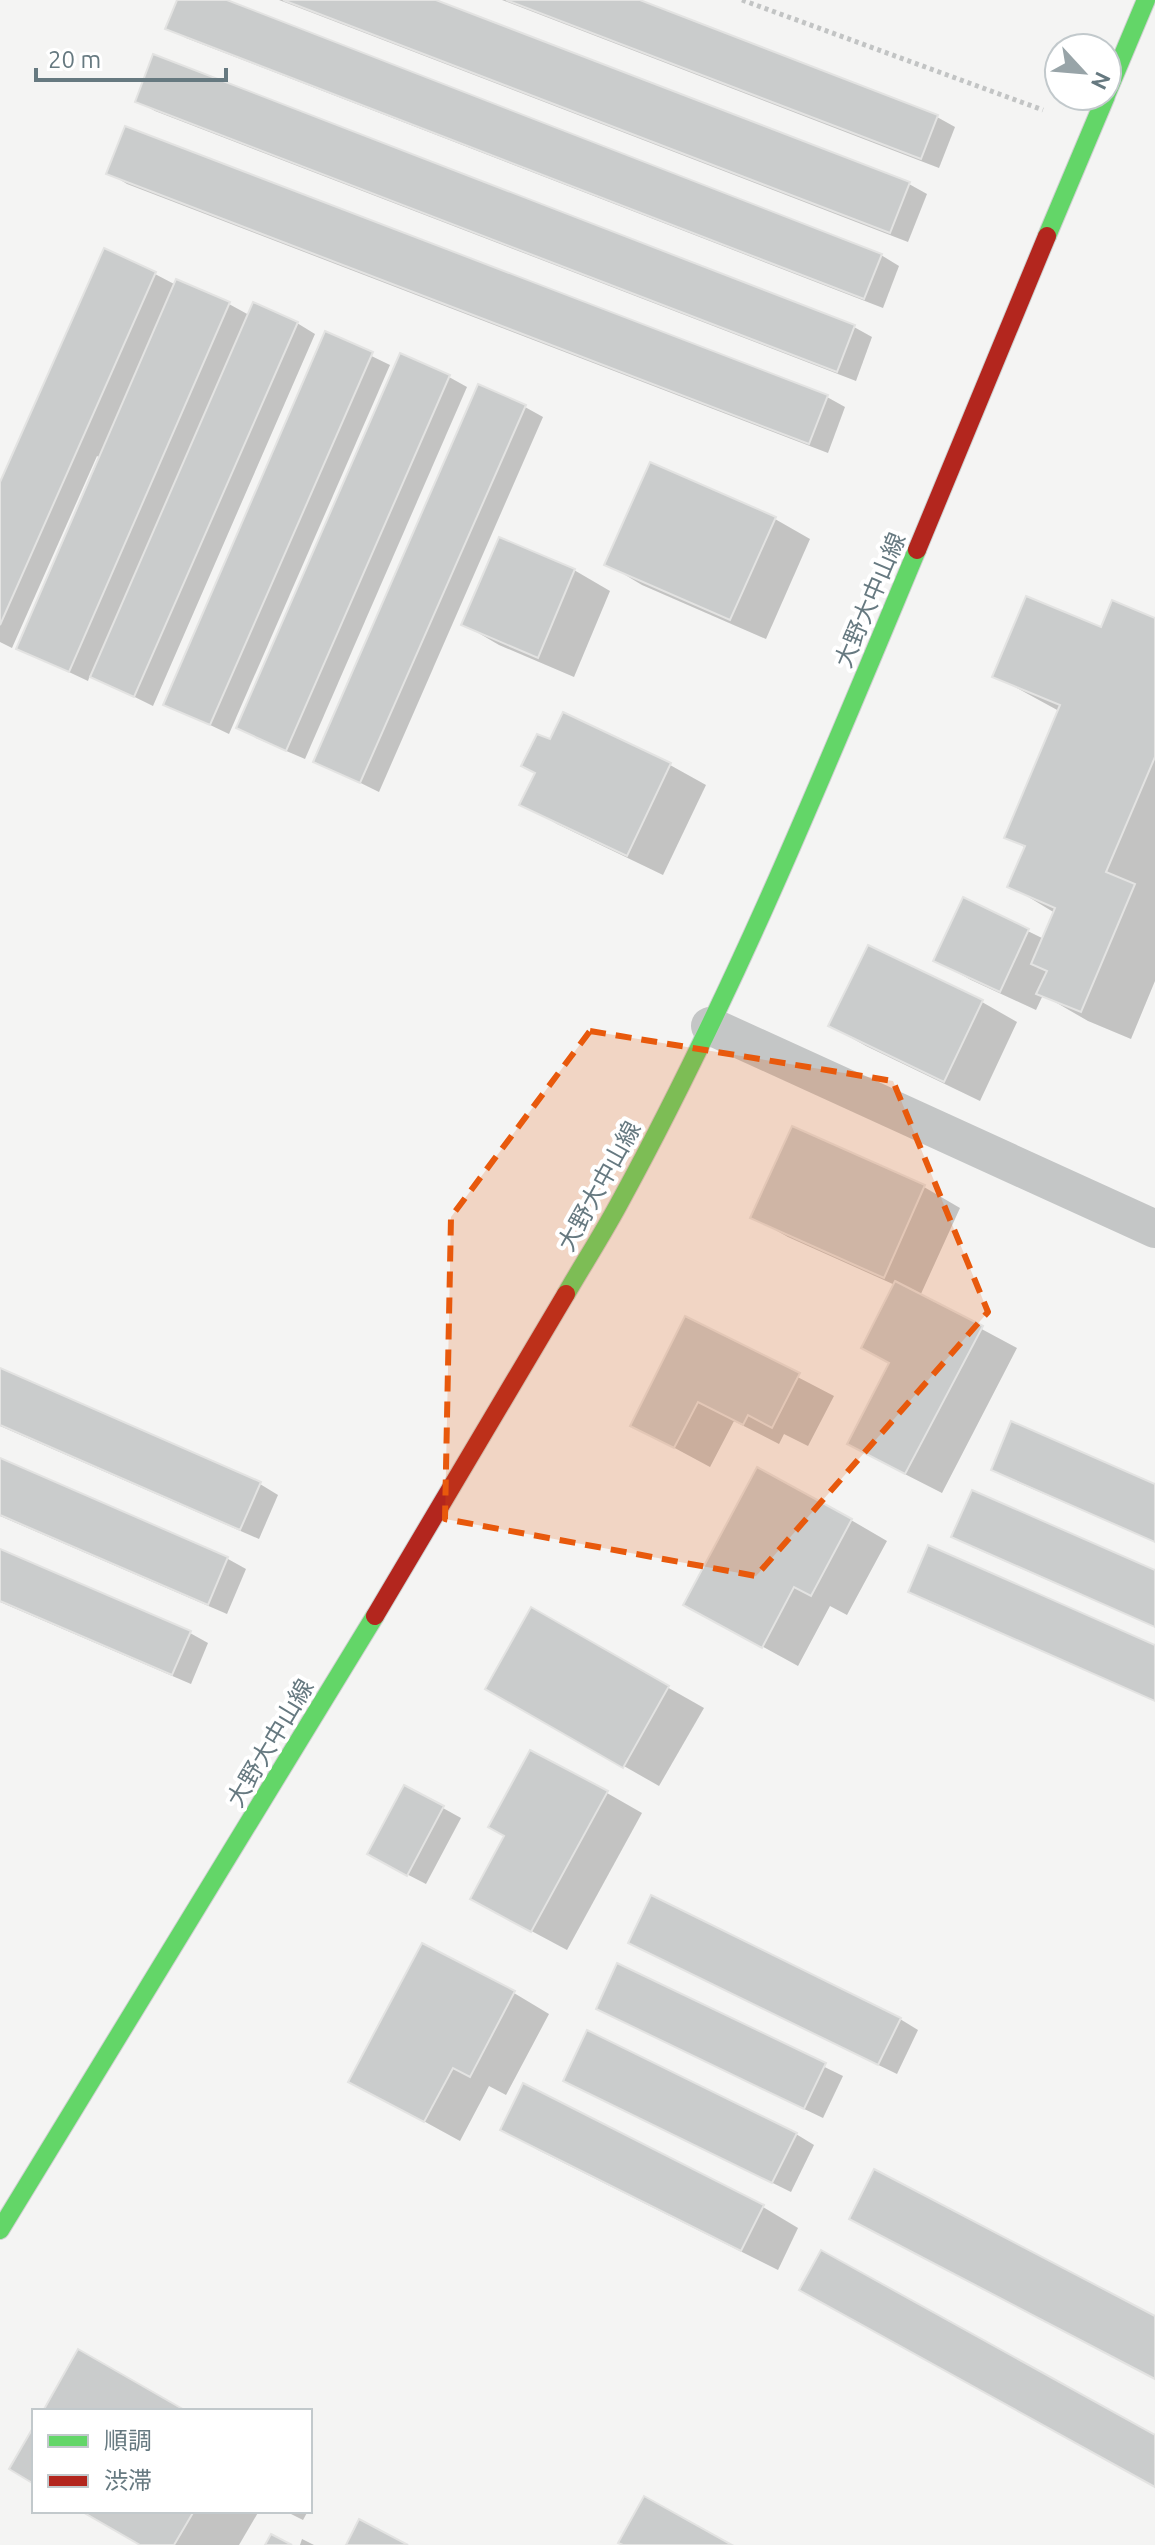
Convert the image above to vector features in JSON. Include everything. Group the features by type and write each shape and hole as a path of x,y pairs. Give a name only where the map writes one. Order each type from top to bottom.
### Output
{"main road":[{"name":"大野大中山線","path":"1123,54 1146,0"},
{"name":"大野大中山線","path":"0,2230 342,1671 621,1201 710,1026 799,832 1099,112"}],"lane":[{"path":"710,1026 1155,1229"}],"path":[{"path":"742,0 1093,127"}],"highlighted area":[{"path":"590,1031 893,1081 988,1312 756,1576 445,1519 451,1217"}],"building":[{"path":"177,0 227,0 882,254 864,299 165,29"},
{"path":"283,0 436,0 910,182 890,233"},
{"path":"506,0 640,0 938,115 921,159"},
{"path":"153,54 855,325 837,372 135,102"},
{"path":"125,126 828,395 809,444 106,174"},
{"path":"104,248 156,272 0,625 0,482"},
{"path":"176,279 230,302 69,672 16,649"},
{"path":"253,302 298,322 134,697 90,677"},
{"path":"325,331 373,352 210,725 163,705"},
{"path":"400,353 450,375 286,751 236,728"},
{"path":"478,384 526,405 360,783 313,762"},
{"path":"650,462 776,517 730,620 604,565"},
{"path":"499,537 575,569 538,658 461,625"},
{"path":"1026,596 1101,627 1112,600 1155,618 1155,757 1106,872 1135,884 1081,1012 1036,994 1047,971 1031,964 1055,908 1007,887 1025,846 1004,838 1060,705 992,677"},
{"path":"563,712 671,763 627,856 519,805 535,773 521,766 537,734 550,739"},
{"path":"963,897 1029,929 1000,992 933,961"},
{"path":"868,945 983,1000 944,1082 828,1026"},
{"path":"792,1126 925,1185 884,1278 750,1218"},
{"path":"895,1281 983,1326 905,1474 847,1444 889,1363 861,1348"},
{"path":"685,1316 800,1373 772,1428 748,1415 743,1425 698,1402 674,1448 630,1426"},
{"path":"0,1368 261,1482 240,1530 0,1425"},
{"path":"1011,1421 1155,1484 1155,1542 991,1470"},
{"path":"0,1458 228,1557 208,1605 0,1515"},
{"path":"757,1467 852,1519 811,1596 794,1587 762,1648 683,1605"},
{"path":"972,1490 1155,1570 1155,1627 951,1537"},
{"path":"928,1545 1155,1645 1155,1701 908,1592"},
{"path":"0,1549 191,1631 172,1675 0,1601"},
{"path":"531,1607 669,1686 623,1768 485,1689"},
{"path":"530,1750 608,1791 531,1932 470,1899 504,1836 488,1827"},
{"path":"404,1785 444,1806 407,1876 367,1854"},
{"path":"651,1895 901,2018 878,2065 628,1943"},
{"path":"422,1943 515,1991 470,2077 453,2068 424,2122 348,2082"},
{"path":"617,1963 826,2063 804,2109 596,2009"},
{"path":"587,2030 797,2133 772,2183 563,2081"},
{"path":"523,2083 764,2205 741,2251 500,2130"},
{"path":"874,2169 1155,2316 1155,2379 849,2219"},
{"path":"821,2250 1155,2435 1155,2487 799,2290"},
{"path":"78,2349 183,2409 44,2409"},
{"path":"32,2429 32,2483 9,2469"},
{"path":"644,2496 732,2545 618,2543"},
{"path":"84,2513 193,2513 174,2545 140,2545"},
{"path":"359,2519 408,2545 346,2545"},
{"path":"271,2534 292,2545 265,2545"}],"traffic: fast":[{"path":"1123,55 1146,0"},
{"path":"1047,236 1099,112"},
{"path":"566,1294 663,1121 702,1041 813,797 917,550"},
{"path":"0,2230 375,1616"}],"traffic: jam":[{"path":"917,550 1047,236"},
{"path":"375,1616 566,1294"}]}
